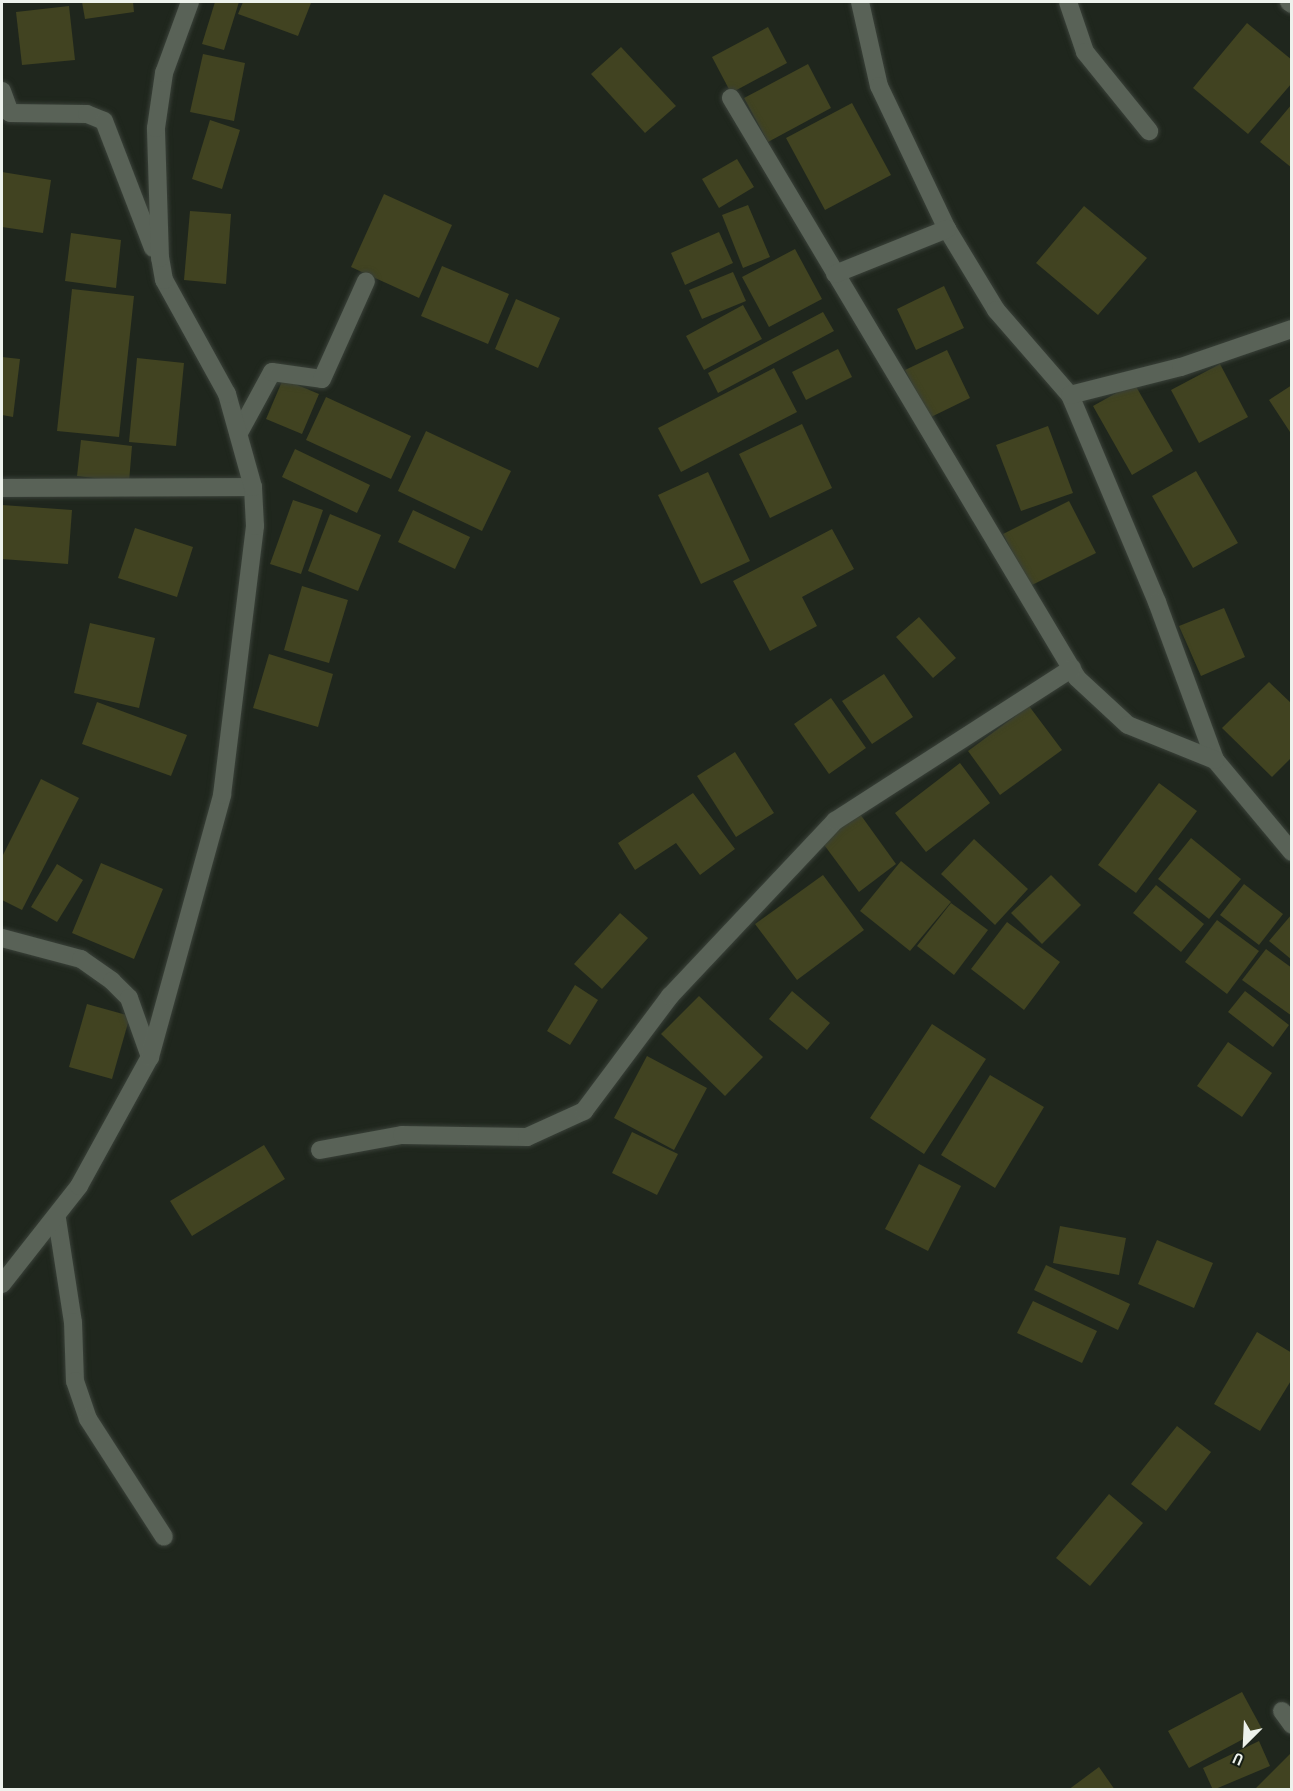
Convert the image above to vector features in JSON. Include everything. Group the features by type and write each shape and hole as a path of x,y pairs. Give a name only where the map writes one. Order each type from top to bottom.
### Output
{"street":[{"path":"164,280 156,128 164,73 190,2"},
{"path":"860,2 879,86 947,229 996,310 1070,395 1140,559 1215,760 1292,852"},
{"path":"1068,2 1085,52 1149,131"},
{"path":"2,91 5,114 87,114 104,122 164,280 227,394 240,431 253,487 255,526 222,795 150,1057 57,1219 2,1284"},
{"path":"731,98 1072,668 1128,725 1215,760"},
{"path":"835,274 947,229"},
{"path":"240,431 272,372 322,379 366,281"},
{"path":"1070,395 1181,367 1292,329"},
{"path":"2,488 253,487"},
{"path":"320,1150 402,1135 527,1137 584,1111 670,996 835,820 1072,668"},
{"path":"2,938 81,960 112,981 129,998 150,1057"},
{"path":"57,1219 73,1322 75,1381 88,1419 164,1537"}],"building":[{"path":"82,2 133,2 134,12 85,19"},
{"path":"215,2 239,2 224,50 202,44"},
{"path":"243,2 311,3 298,36 238,14"},
{"path":"69,6 75,60 22,65 16,12"},
{"path":"1247,23 1292,60 1292,83 1248,134 1193,88"},
{"path":"768,27 787,63 731,93 712,57"},
{"path":"621,47 676,106 645,133 591,74"},
{"path":"203,54 245,63 234,121 190,112"},
{"path":"808,64 831,108 768,142 744,98"},
{"path":"852,103 891,175 825,210 786,138"},
{"path":"1292,104 1292,168 1260,142"},
{"path":"210,120 240,130 222,189 192,179"},
{"path":"737,159 754,187 719,208 702,179"},
{"path":"2,172 51,180 43,233 2,227"},
{"path":"384,194 452,225 419,298 351,267"},
{"path":"748,205 770,257 743,268 722,215"},
{"path":"1084,206 1147,258 1098,315 1036,263"},
{"path":"190,211 231,214 226,284 184,280"},
{"path":"719,232 733,263 685,285 671,253"},
{"path":"71,233 121,240 116,288 65,281"},
{"path":"795,249 822,299 769,327 742,277"},
{"path":"442,266 509,294 488,344 421,316"},
{"path":"733,272 746,301 702,319 689,290"},
{"path":"944,286 964,328 916,350 897,309"},
{"path":"72,289 134,296 119,437 57,431"},
{"path":"516,299 560,318 538,368 495,349"},
{"path":"743,305 762,339 704,370 686,336"},
{"path":"823,312 834,331 718,393 708,373"},
{"path":"838,349 852,377 806,400 792,372"},
{"path":"947,350 970,398 929,418 905,370"},
{"path":"2,357 20,359 13,417 2,415"},
{"path":"137,358 184,363 176,446 129,442"},
{"path":"1220,364 1248,417 1199,443 1171,390"},
{"path":"774,368 797,412 681,472 658,428"},
{"path":"283,379 319,394 302,434 266,419"},
{"path":"1134,383 1173,451 1132,475 1093,406"},
{"path":"1292,385 1292,435 1269,400"},
{"path":"326,397 411,436 391,479 306,440"},
{"path":"802,424 832,488 770,518 739,454"},
{"path":"1048,426 1073,493 1021,511 996,445"},
{"path":"426,431 511,471 482,531 398,491"},
{"path":"81,440 132,446 129,482 77,476"},
{"path":"295,449 370,485 357,513 282,477"},
{"path":"1196,471 1238,543 1193,568 1152,496"},
{"path":"708,472 750,561 701,584 658,495"},
{"path":"293,500 323,510 301,574 270,564"},
{"path":"1069,501 1096,553 1030,586 1003,534"},
{"path":"2,505 72,510 68,564 2,559"},
{"path":"413,510 470,537 455,569 398,542"},
{"path":"330,514 381,535 358,591 308,571"},
{"path":"135,528 193,547 177,597 118,578"},
{"path":"832,529 854,569 802,597 817,626 770,651 733,581"},
{"path":"302,586 348,600 329,663 284,650"},
{"path":"1224,608 1245,657 1201,676 1179,626"},
{"path":"919,617 956,658 933,678 896,637"},
{"path":"90,623 155,638 139,708 74,693"},
{"path":"269,654 333,674 318,727 253,708"},
{"path":"884,674 913,717 872,744 842,701"},
{"path":"1269,682 1292,704 1292,757 1272,777 1222,728"},
{"path":"831,698 866,748 829,774 794,724"},
{"path":"97,702 187,735 171,776 82,744"},
{"path":"1029,706 1062,750 1000,795 968,751"},
{"path":"735,752 774,813 736,837 697,776"},
{"path":"960,763 990,803 926,852 895,813"},
{"path":"41,779 79,798 22,910 2,900 2,857"},
{"path":"1159,783 1197,811 1136,893 1098,865"},
{"path":"693,793 735,849 700,875 676,843 635,870 618,843"},
{"path":"860,814 896,864 859,892 822,842"},
{"path":"1191,838 1241,879 1209,919 1158,879"},
{"path":"974,839 1028,889 995,925 941,874"},
{"path":"901,861 951,902 910,951 860,911"},
{"path":"101,863 163,889 134,959 72,933"},
{"path":"57,864 83,880 57,922 31,907"},
{"path":"823,875 864,930 797,980 755,924"},
{"path":"1051,875 1081,905 1042,944 1011,913"},
{"path":"1244,884 1283,914 1259,945 1220,915"},
{"path":"1156,885 1204,924 1181,952 1133,913"},
{"path":"951,903 988,930 954,975 917,946"},
{"path":"620,913 648,938 602,989 574,964"},
{"path":"1292,914 1292,960 1269,941"},
{"path":"1217,920 1259,951 1227,994 1185,962"},
{"path":"1007,922 1060,962 1024,1010 971,969"},
{"path":"1266,949 1292,968 1292,1016 1242,980"},
{"path":"575,985 598,1000 570,1045 547,1031"},
{"path":"792,991 830,1023 807,1050 769,1019"},
{"path":"1245,991 1289,1025 1273,1047 1228,1012"},
{"path":"699,996 763,1057 725,1096 661,1034"},
{"path":"87,1004 130,1016 112,1079 69,1067"},
{"path":"932,1024 986,1059 924,1154 870,1118"},
{"path":"1228,1042 1272,1073 1242,1117 1197,1086"},
{"path":"647,1056 707,1088 674,1150 614,1118"},
{"path":"990,1075 1044,1107 995,1188 941,1155"},
{"path":"632,1132 678,1154 657,1195 612,1173"},
{"path":"264,1145 285,1179 192,1236 170,1201"},
{"path":"919,1164 961,1186 928,1251 885,1229"},
{"path":"1060,1226 1126,1238 1119,1275 1053,1263"},
{"path":"1157,1240 1213,1263 1194,1308 1138,1284"},
{"path":"1046,1265 1130,1304 1118,1330 1034,1290"},
{"path":"1033,1301 1097,1331 1082,1363 1017,1333"},
{"path":"1257,1332 1292,1353 1292,1379 1260,1431 1214,1404"},
{"path":"1177,1426 1211,1452 1166,1511 1131,1484"},
{"path":"1109,1494 1143,1523 1090,1586 1056,1558"},
{"path":"1242,1692 1262,1729 1189,1768 1168,1731"},
{"path":"1259,1741 1270,1766 1213,1790 1203,1768"},
{"path":"1292,1752 1292,1790 1254,1790"},
{"path":"1099,1767 1115,1790 1068,1790"}]}
